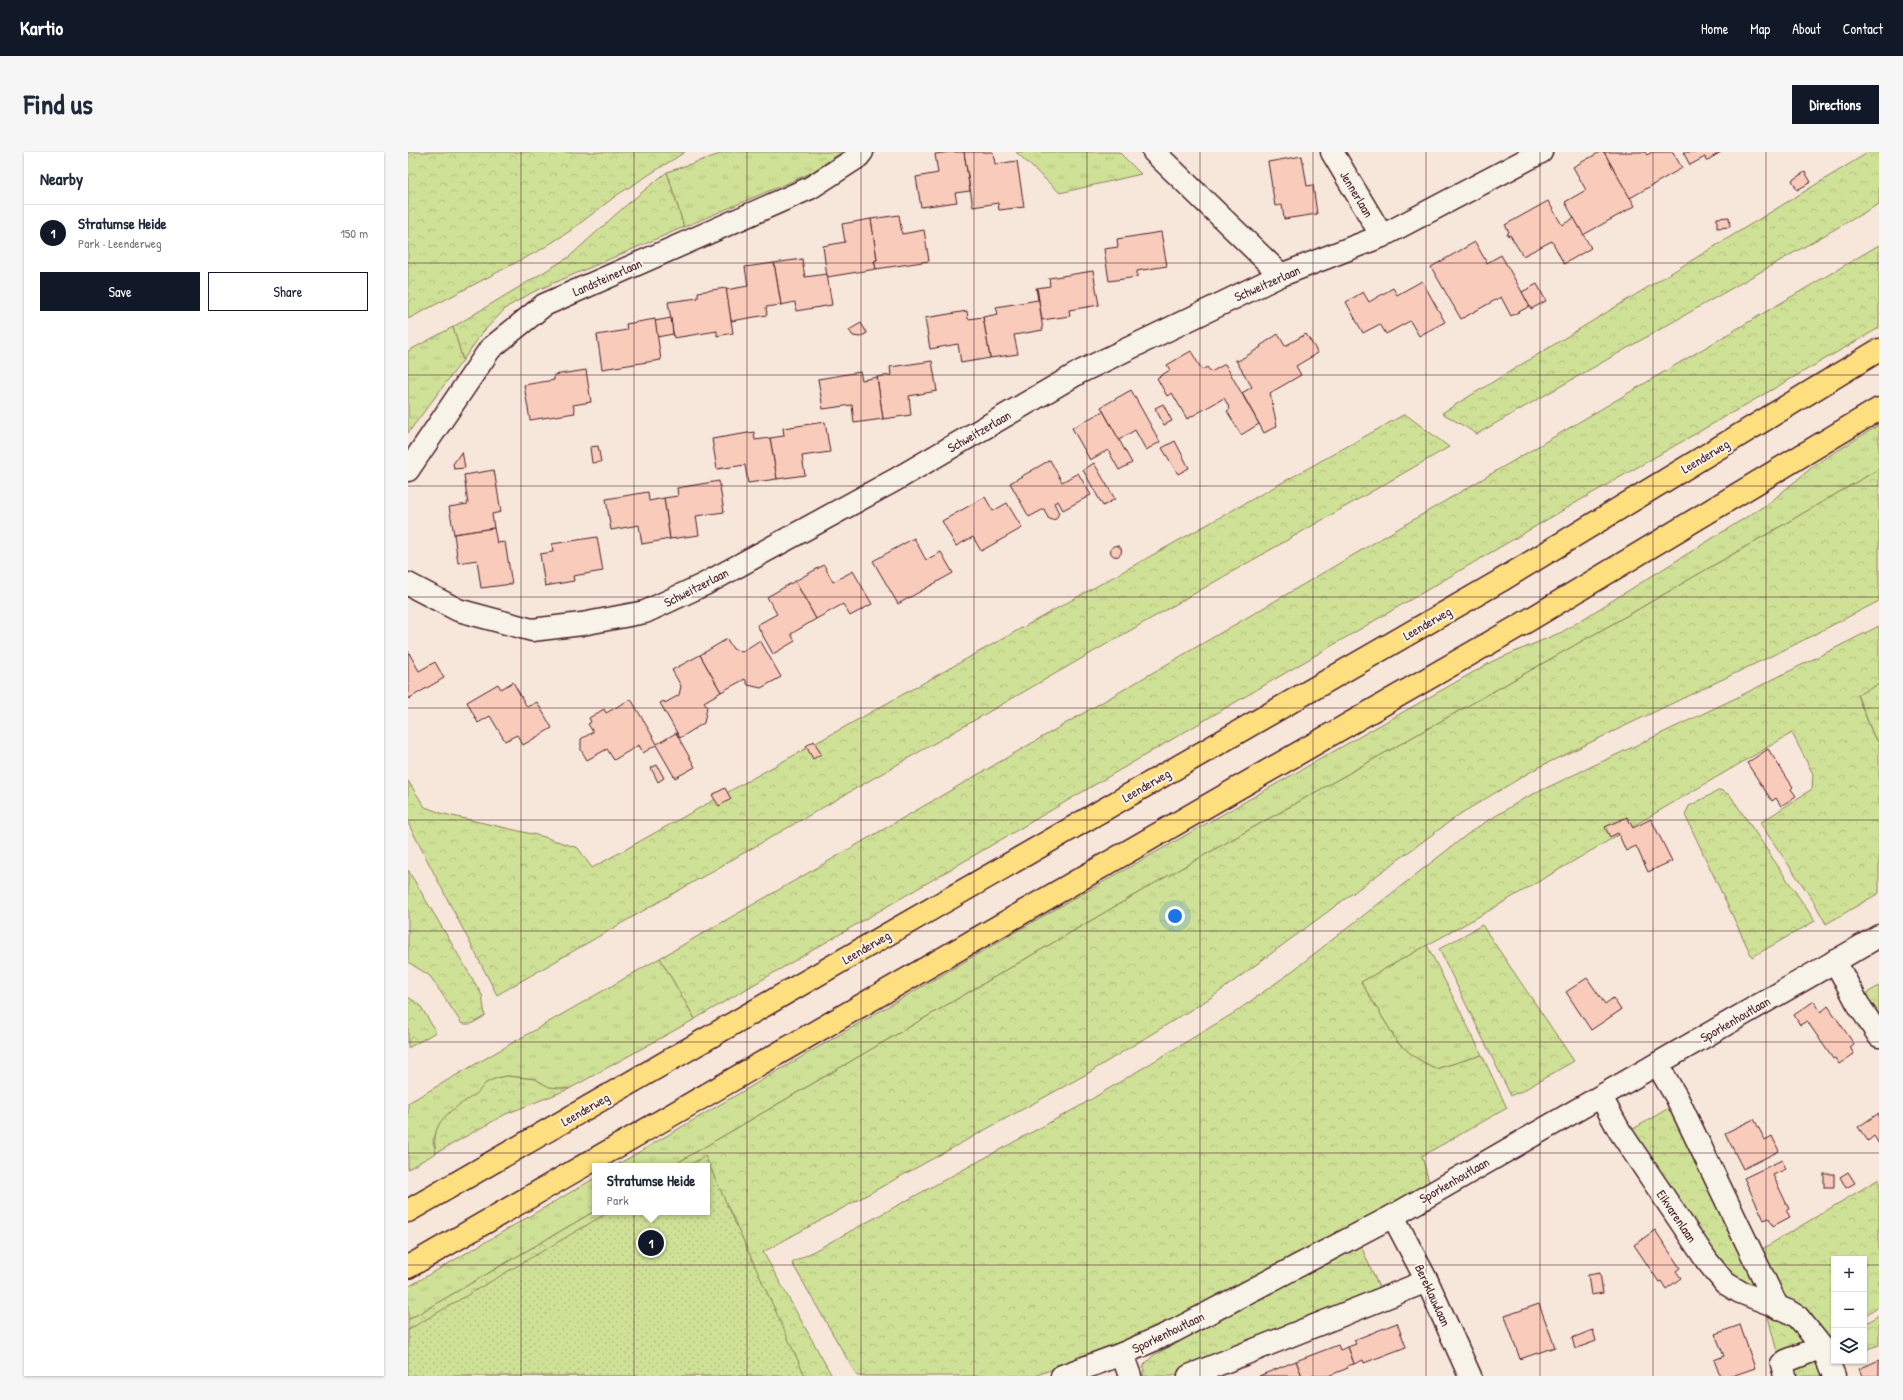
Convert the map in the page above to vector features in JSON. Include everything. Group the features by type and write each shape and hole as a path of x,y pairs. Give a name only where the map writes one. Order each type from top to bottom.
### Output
{"main road":[{"name":"Leenderweg","path":"408,1211 1500,581 1879,350"},
{"path":"408,1266 1524,623 1879,409"}],"street":[{"name":"Landsteinerlaan","path":"408,470 490,349 544,305 810,188 858,157 862,152"},
{"path":"1154,152 1282,275"},
{"name":"Jennerlaan","path":"1332,152 1382,236"},
{"name":"Schweitzerlaan","path":"408,584 458,610 532,630 582,624 645,612 705,584 895,480 1080,372 1282,275 1382,236 1541,152"},
{"name":"Sporkenhoutlaan","path":"1062,1376 1122,1354 1174,1331 1393,1216 1879,936"},
{"path":"1835,961 1858,1004 1879,1036"},
{"path":"1657,1064 1677,1098 1778,1308"},
{"name":"Eikvarenlaan","path":"1601,1097 1619,1130 1707,1261 1725,1283 1740,1292 1788,1311 1798,1317 1822,1347 1834,1376"},
{"name":"Bereklauwlaan","path":"1393,1216 1427,1280 1470,1376"},
{"path":"1189,1376 1427,1280"},
{"path":"1785,1376 1782,1364 1822,1347"},
{"path":"1122,1354 1130,1376"}],"green space":[{"path":"408,152 685,152 617,195 570,231 542,249 408,319"},
{"path":"726,152 842,152 809,174 684,227 667,172"},
{"path":"1016,152 1119,152 1141,174 1060,193"},
{"path":"1869,152 1879,152 1879,204 1477,434 1442,413"},
{"path":"667,172 684,227 533,292 507,307 483,332 463,360 453,327 569,257 624,207"},
{"path":"1879,245 1879,328 1577,502 695,1019 660,958 1119,693"},
{"path":"453,327 463,360 408,433 408,351"},
{"path":"1405,414 1449,447 497,995 408,823 408,781 425,807 444,814 541,836 578,848 592,868"},
{"path":"1879,425 1879,469 1637,610 1150,886 677,1163 620,1163 1017,931 1493,661 1562,632 1769,503 1816,464"},
{"path":"1879,469 1879,601 1790,647 1537,768 1460,814 1215,995 1085,1075 763,1252 832,1376 408,1376 408,1320 592,1213 592,1215 710,1215 710,1163 677,1163 1150,886 1637,610"},
{"path":"1879,626 1879,684 1857,695 1874,737 1879,743 1879,893 1826,924 1814,902 1760,823 1812,789 1813,774 1792,733 1485,913 1361,982 1398,1043 1416,1058 1436,1069 1482,1055 1507,1108 1422,1156 1429,1182 1279,1268 1143,1334 1035,1376 857,1376 792,1263 1080,1106 1234,1013 1287,975 1473,830 1523,799 1736,698"},
{"path":"1879,684 1879,743 1874,737 1857,694"},
{"path":"1720,790 1730,795 1815,921 1752,957 1685,815 1689,806"},
{"path":"408,870 482,995 485,1016 471,1024 462,1024 430,976 408,962"},
{"path":"1482,925 1574,1061 1511,1096 1439,949"},
{"path":"1427,945 1482,1055 1436,1069 1416,1058 1398,1043 1361,982"},
{"path":"660,958 695,1019 569,1089 549,1087 535,1079 507,1076 497,1078 486,1083 480,1092 447,1115 438,1127 433,1141 436,1153 408,1169 408,1103"},
{"path":"1879,986 1879,1025 1860,997"},
{"path":"408,997 420,1005 436,1032 408,1048"},
{"path":"507,1076 535,1079 549,1087 569,1089 506,1114 436,1153 436,1132 444,1117 476,1094 486,1083 496,1078"},
{"path":"1674,1105 1756,1287 1751,1288 1722,1267 1628,1132"},
{"path":"705,1156 708,1163 693,1163"},
{"path":"710,1167 805,1376 408,1376 408,1330 604,1215 710,1215"},
{"path":"1879,1179 1879,1306 1867,1314 1867,1256 1831,1256 1831,1337 1826,1341 1819,1325 1807,1309 1784,1300 1759,1251"},
{"path":"592,1180 592,1213 408,1320 408,1287"},
{"path":"1361,1246 1382,1294 1172,1376 1143,1376 1144,1365 1154,1355"},
{"path":"1767,1313 1790,1326 1800,1336 1802,1345 1778,1356"},
{"path":"1879,1315 1879,1345 1867,1349 1867,1328 1867,1323"},
{"path":"1818,1359 1825,1376 1791,1376 1790,1367"}],"building":[{"path":"964,152 970,191 955,193 957,202 921,207 916,177 938,173 935,154"},
{"path":"964,152 993,152 995,164 1017,161 1024,207 999,210 998,203 973,207"},
{"path":"1600,152 1604,152 1635,206 1583,235 1565,202 1586,190 1573,167"},
{"path":"1604,152 1645,152 1647,155 1652,152 1673,152 1682,168 1630,198"},
{"path":"1683,152 1721,152 1706,161 1705,157 1690,165"},
{"path":"1302,156 1307,186 1313,185 1317,214 1284,219 1282,205 1275,206 1268,162"},
{"path":"1805,172 1811,182 1797,190 1792,180"},
{"path":"1548,201 1562,225 1574,218 1591,248 1564,264 1552,241 1523,256 1510,235 1508,236 1507,234 1509,232 1505,225"},
{"path":"899,215 902,234 924,230 929,261 876,269 874,261 877,260 871,219"},
{"path":"1729,217 1730,227 1717,228 1717,218"},
{"path":"871,219 877,260 874,261 876,269 827,277 823,246 845,242 842,224"},
{"path":"1161,232 1167,266 1137,271 1137,277 1109,281 1104,249 1118,247 1117,239"},
{"path":"1475,242 1487,263 1501,255 1530,306 1511,316 1501,297 1461,319 1431,267"},
{"path":"802,259 805,277 827,274 832,305 796,311 795,302 781,305 774,263"},
{"path":"774,263 781,305 766,307 767,315 731,321 726,290 748,286 745,267"},
{"path":"1093,271 1099,305 1069,310 1070,316 1042,320 1037,288 1050,286 1049,278"},
{"path":"1422,281 1445,322 1419,336 1410,321 1386,334 1380,324 1363,333 1346,302 1363,292 1369,302 1393,288 1397,295"},
{"path":"1537,284 1546,301 1531,309 1522,292"},
{"path":"726,288 733,333 717,336 717,331 674,338 668,302 698,298 698,292"},
{"path":"1037,288 1043,330 1014,335 1018,354 990,358 983,317 998,314 996,307 1038,300"},
{"path":"967,311 968,319 983,317 990,358 961,363 958,344 930,349 925,318"},
{"path":"671,318 673,334 657,337 655,321"},
{"path":"655,319 661,360 602,369 597,335 627,330 626,324"},
{"path":"861,323 867,333 860,337 853,336 849,330"},
{"path":"1278,334 1285,346 1306,334 1318,353 1296,366 1301,375 1270,393 1277,426 1264,433 1242,393 1252,387 1235,359 1238,361 1261,347 1260,346"},
{"path":"1191,351 1202,370 1207,367 1211,372 1225,364 1259,424 1241,435 1227,411 1230,409 1224,398 1187,419 1172,393 1167,396 1157,378 1170,370 1167,365"},
{"path":"932,361 937,391 909,396 911,415 883,419 877,377 891,375 890,367"},
{"path":"586,370 591,402 573,405 575,413 530,420 524,385 554,380 554,375"},
{"path":"860,372 862,380 877,377 883,419 854,423 852,405 823,409 818,379"},
{"path":"1131,390 1160,442 1146,450 1135,430 1119,440 1101,407"},
{"path":"1163,404 1172,421 1164,425 1155,408"},
{"path":"1103,411 1132,463 1119,470 1108,450 1090,460 1072,428"},
{"path":"825,422 830,452 802,456 805,475 777,479 770,438 784,436 783,428"},
{"path":"754,432 755,440 770,438 777,479 748,483 745,465 717,469 712,439"},
{"path":"1175,441 1189,468 1178,474 1162,448"},
{"path":"598,446 601,462 592,463 590,447"},
{"path":"462,451 465,468 454,469 453,464"},
{"path":"1050,460 1062,482 1078,473 1091,495 1063,510 1058,501 1054,503 1059,513 1056,519 1052,520 1048,518 1044,509 1029,517 1010,483"},
{"path":"1094,463 1115,499 1103,506 1083,470"},
{"path":"494,470 501,512 492,514 494,528 454,534 449,507 468,504 464,475"},
{"path":"719,481 724,512 696,516 699,535 670,539 664,498 678,496 677,488"},
{"path":"648,492 649,501 664,498 670,539 642,544 639,525 611,530 606,499"},
{"path":"985,497 993,511 1007,503 1022,528 981,551 973,537 956,546 942,521"},
{"path":"494,528 497,543 505,542 512,584 481,588 477,560 458,563 454,534"},
{"path":"597,537 603,571 573,576 574,581 545,586 540,554 553,552 552,544"},
{"path":"914,538 926,560 941,552 953,573 898,604 873,561"},
{"path":"1114,546 1118,546 1120,547 1120,555 1114,556 1111,553 1111,549"},
{"path":"824,565 833,582 853,571 872,604 850,616 843,604 816,619 795,581"},
{"path":"795,581 816,619 791,634 795,641 773,654 757,625 777,614 767,597"},
{"path":"727,639 733,649 742,652 760,640 781,677 761,688 748,685 745,679 721,692 700,655"},
{"path":"408,651 419,671 435,662 444,678 408,699"},
{"path":"700,655 721,692 704,702 707,707 704,723 680,738 660,703 664,701 665,703 679,695 681,686 672,670"},
{"path":"513,682 527,707 537,702 552,728 523,745 517,735 505,741 490,716 478,723 467,702 498,684 501,689"},
{"path":"631,699 657,744 676,733 695,767 675,778 656,745 643,753 639,745 614,760 607,749 587,760 581,750 581,739 593,732 588,724 591,722 589,718 604,709 606,713"},
{"path":"814,741 821,754 813,759 806,746"},
{"path":"1768,749 1793,787 1791,789 1796,796 1781,806 1776,798 1772,801 1747,763"},
{"path":"657,765 664,778 658,782 651,768"},
{"path":"725,788 731,799 719,806 712,795"},
{"path":"1627,817 1633,828 1651,819 1672,861 1648,872 1636,846 1626,851 1618,833 1610,837 1605,827"},
{"path":"1587,978 1605,1004 1613,998 1621,1010 1591,1030 1566,992"},
{"path":"1814,1001 1821,1012 1828,1006 1854,1044 1850,1047 1854,1054 1839,1064 1835,1058 1833,1059 1807,1021 1800,1025 1794,1015"},
{"path":"1879,1113 1879,1144 1874,1136 1868,1141 1858,1127"},
{"path":"1754,1119 1765,1140 1772,1136 1779,1151 1743,1169 1725,1133"},
{"path":"1782,1160 1786,1169 1773,1175 1789,1209 1786,1210 1790,1217 1773,1226 1769,1218 1764,1220 1744,1178"},
{"path":"1848,1172 1855,1183 1846,1188 1840,1177"},
{"path":"1824,1174 1834,1174 1834,1187 1824,1187"},
{"path":"1655,1230 1680,1268 1676,1271 1681,1278 1666,1289 1661,1281 1659,1282 1634,1245"},
{"path":"1600,1273 1603,1293 1591,1295 1588,1275"},
{"path":"1539,1304 1555,1347 1520,1359 1505,1316"},
{"path":"1397,1323 1406,1347 1364,1363 1363,1360 1354,1364 1348,1347 1356,1344 1354,1340"},
{"path":"1740,1325 1755,1368 1732,1376 1720,1376 1714,1360 1724,1356 1715,1334"},
{"path":"1593,1330 1596,1341 1575,1349 1572,1338"},
{"path":"1338,1345 1340,1350 1348,1347 1354,1364 1328,1376 1302,1376 1296,1361"},
{"path":"1879,1360 1879,1376 1862,1376 1859,1369"},
{"path":"1296,1361 1302,1376 1259,1376"}],"place":[{"name":"Stratumse Heide","path":"651,1243"}]}
